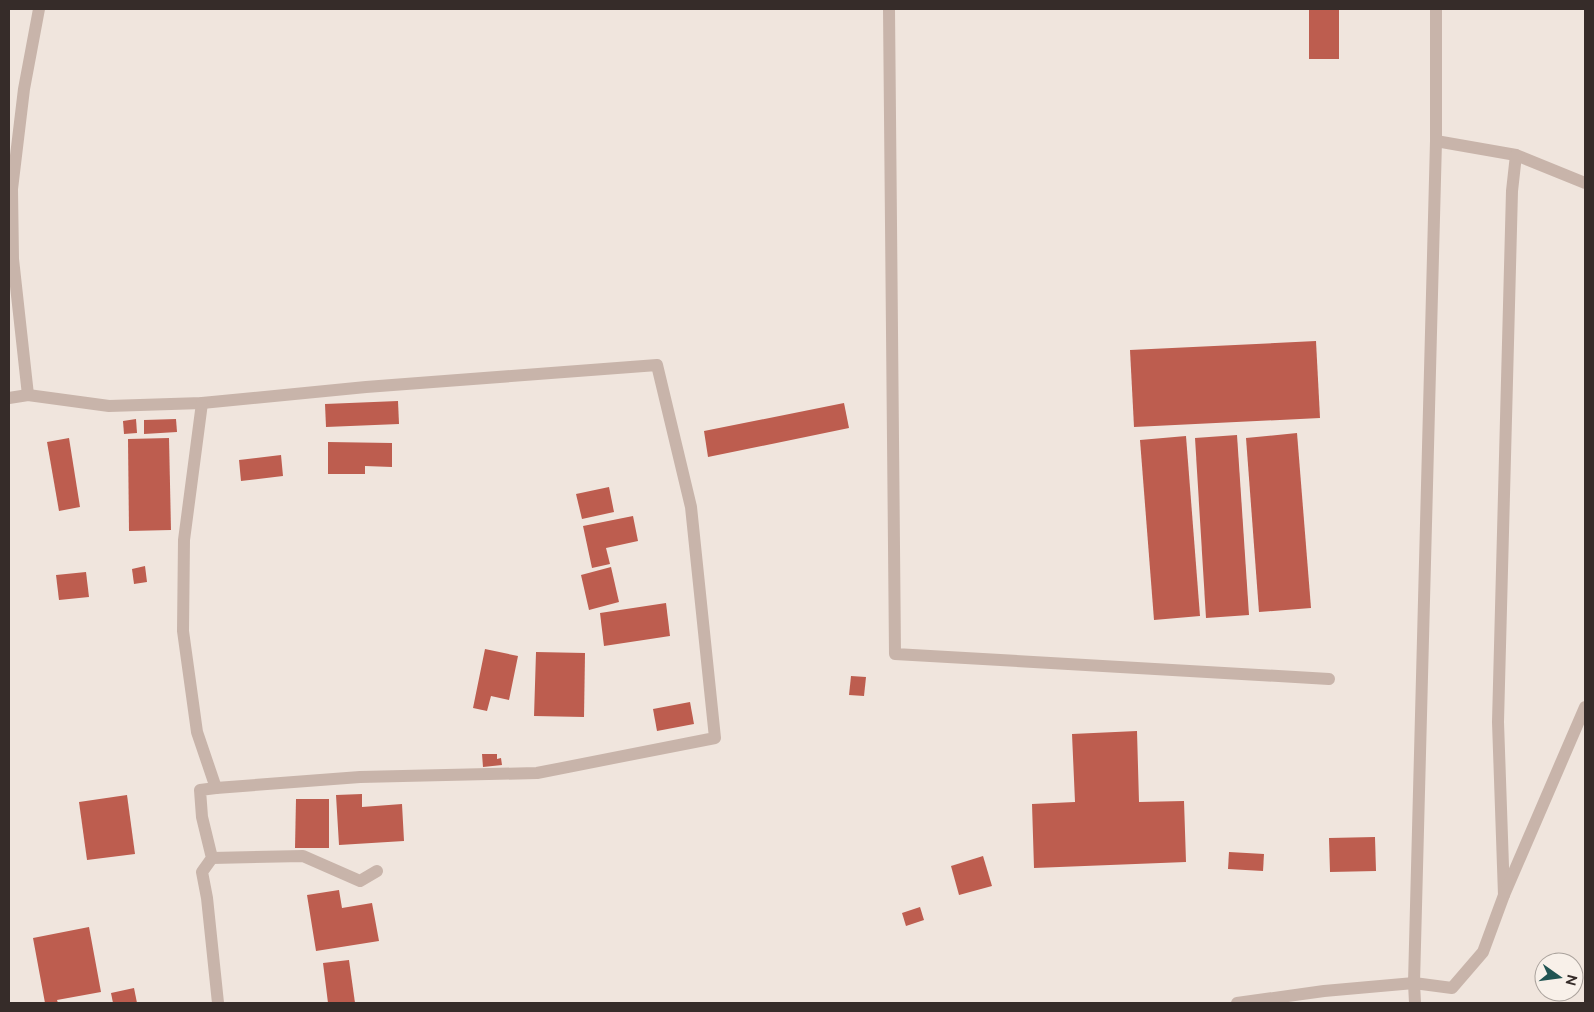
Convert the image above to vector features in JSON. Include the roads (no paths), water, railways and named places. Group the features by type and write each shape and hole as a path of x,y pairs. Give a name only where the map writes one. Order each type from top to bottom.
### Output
{"street":[{"path":"28,395 13,260 12,189 24,89 39,9"},
{"path":"889,9 895,654 1329,679"},
{"path":"1415,1003 1436,141 1436,9"},
{"path":"1436,141 1516,155 1585,183"},
{"path":"1504,895 1498,722 1512,191 1516,155"},
{"path":"9,398 28,395 109,406 202,403 366,387 658,364 691,507 715,738 537,773 360,777 200,790 202,817 212,858 202,872 207,898 218,1003"},
{"path":"202,403 184,540 182,631 197,732 216,788"},
{"path":"1238,1003 1324,991 1414,983 1452,988 1483,952 1504,895 1585,707"},
{"path":"212,858 303,856 360,881 377,871"}]}
